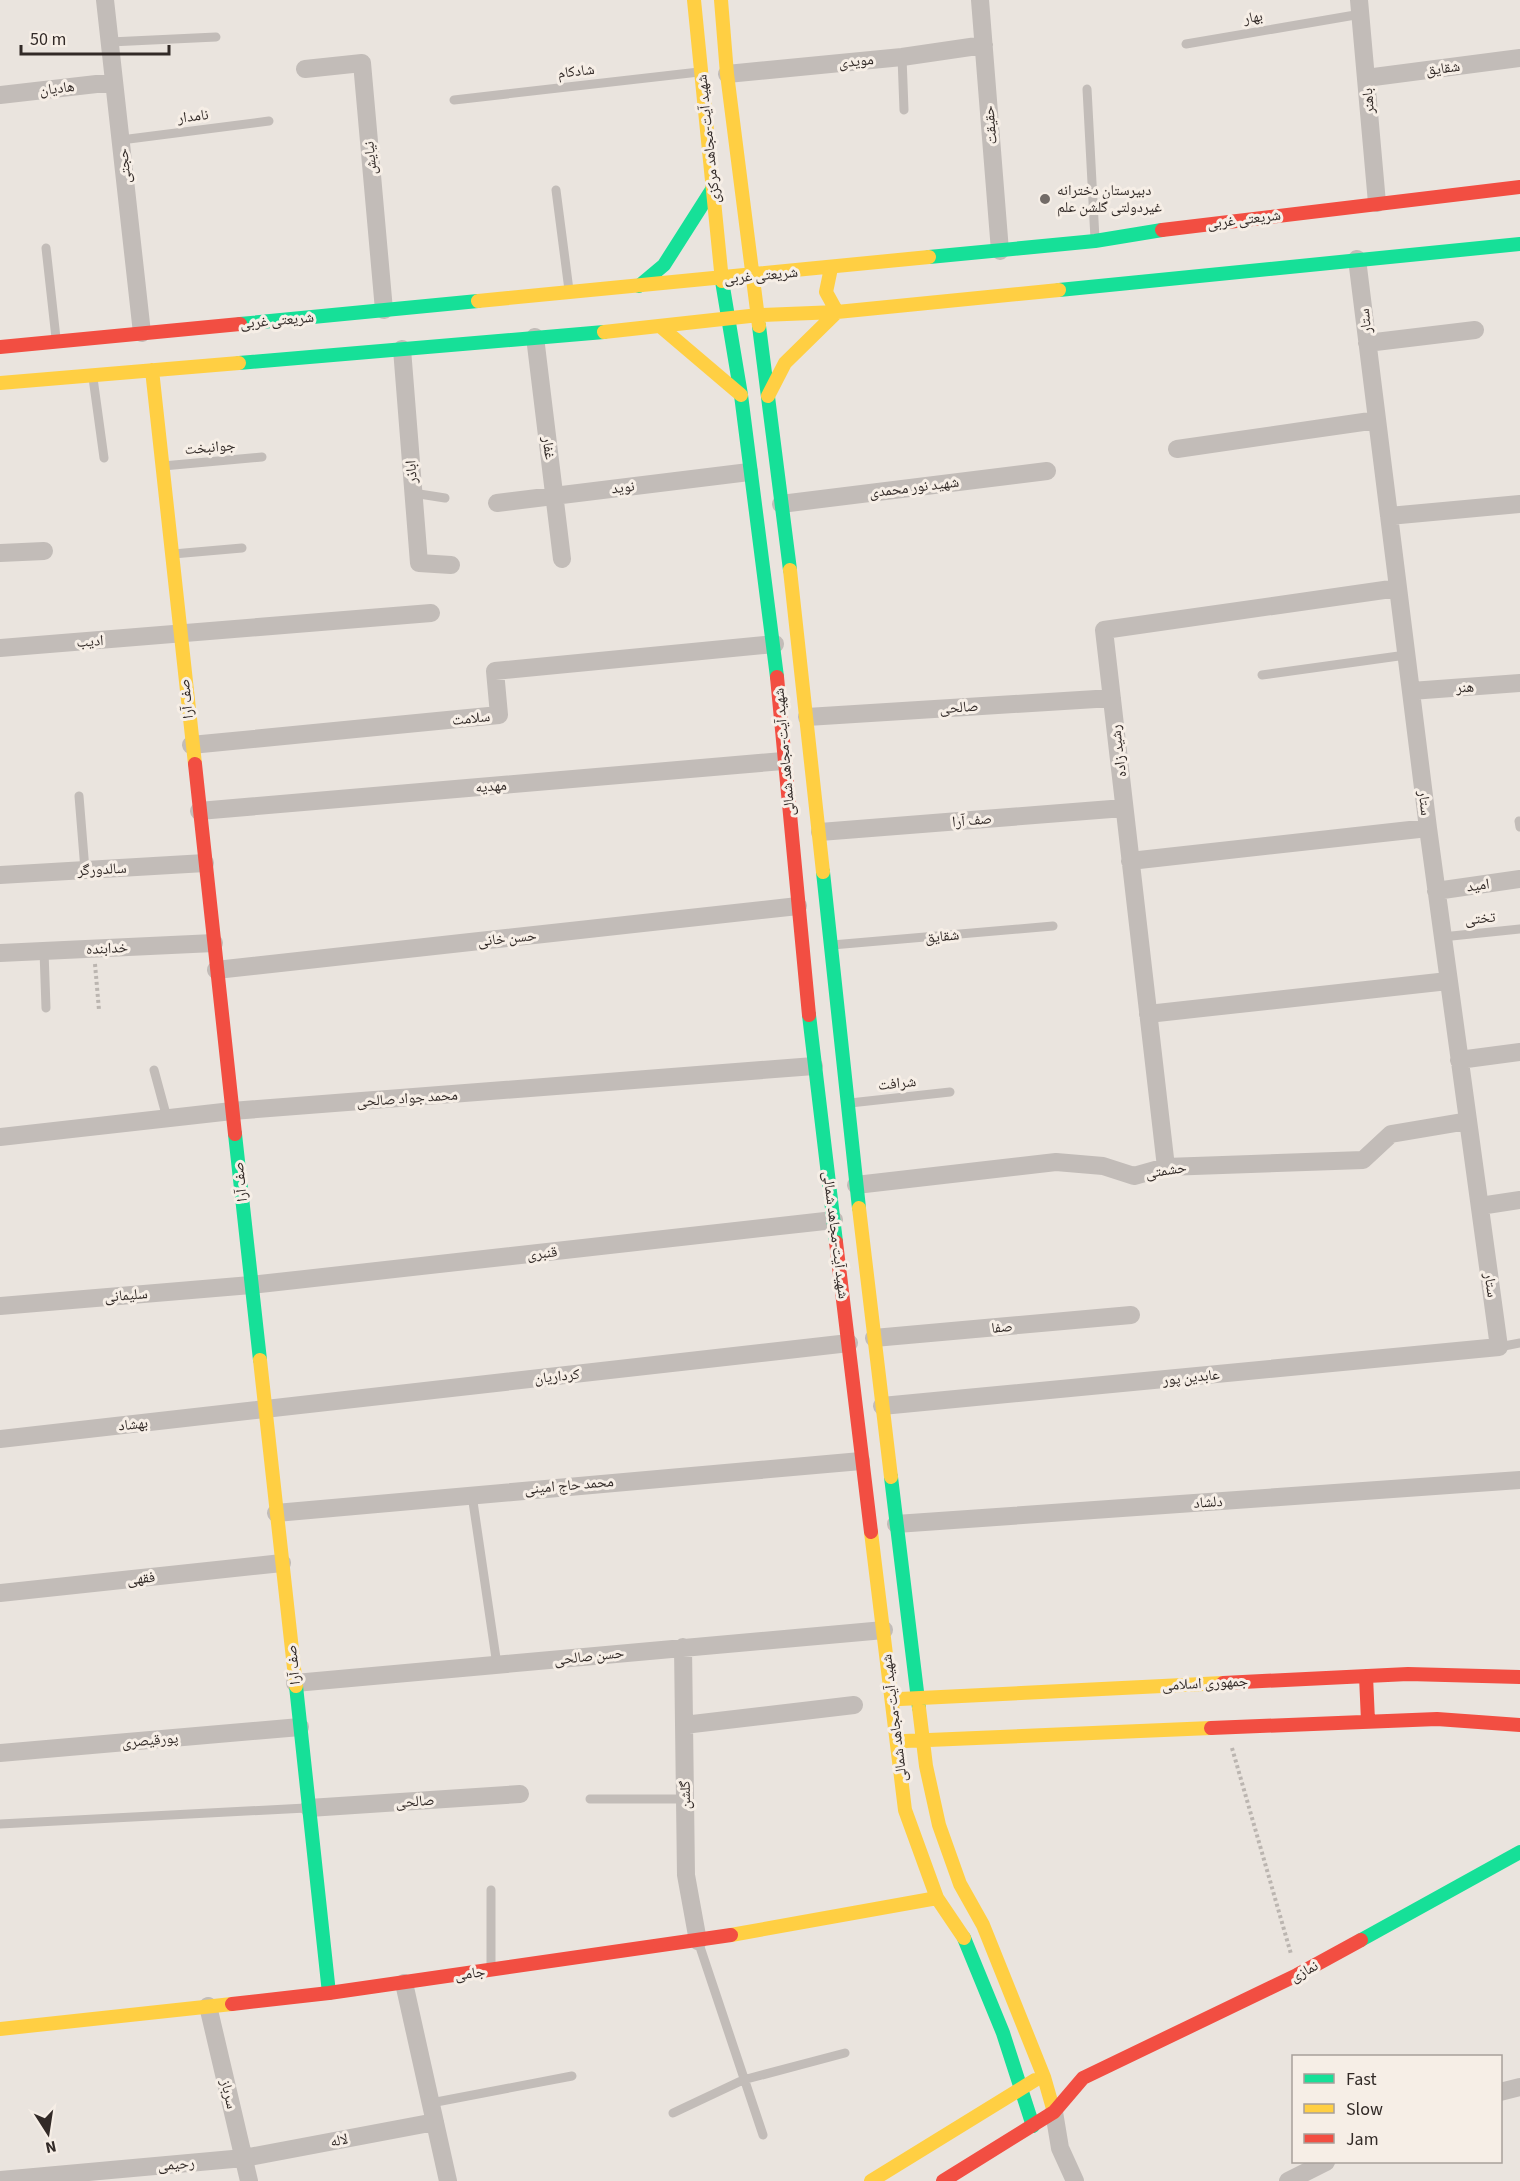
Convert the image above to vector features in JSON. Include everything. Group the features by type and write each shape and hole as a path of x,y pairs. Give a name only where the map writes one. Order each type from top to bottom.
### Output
{"main road":[{"name":"شهید آیت-مجاهد مرکزی","path":"694,0 722,278 729,320"},
{"name":"شهید آیت-مجاهد مرکزی","path":"721,0 727,74 759,315"},
{"name":"شریعتی غربی","path":"0,347 1095,241 1209,223 1520,187"},
{"path":"639,286 664,265 713,188"},
{"path":"0,383 661,327 759,315 837,312 1520,244"},
{"path":"831,268 826,284 827,299 837,312"},
{"path":"768,396 785,363 837,312"},
{"name":"شهید آیت-مجاهد شمالی","path":"759,315 820,832 856,1185 922,1739 939,1825 960,1884 983,1925 1044,2076 1054,2112"},
{"name":"شهید آیت-مجاهد شمالی","path":"729,320 775,644 783,761 814,1066 904,1809 937,1898 968,1945 1003,2033 1033,2126"},
{"path":"661,327 741,395"},
{"name":"صف آرا","path":"152,370 329,1993"},
{"path":"745,434 771,428"},
{"name":"جمهوری اسلامی","path":"891,1701 916,1697 1408,1674 1520,1677"},
{"path":"1366,1676 1368,1721"},
{"path":"896,1742 922,1739 1437,1719 1520,1725"},
{"name":"نمازی","path":"943,2181 1054,2112 1083,2078 1297,1975 1520,1852"},
{"name":"جامی","path":"0,2030 404,1983 698,1941 937,1898"},
{"name":"نمازی","path":"871,2181 1021,2087 1044,2076 1083,2078"}],"street":[{"name":"حجتی","path":"105,0 142,333"},
{"name":"حقیقت","path":"980,0 1000,251"},
{"name":"باهنر","path":"1360,7 1377,203"},
{"name":"مویدی","path":"727,74 902,57 984,45"},
{"name":"شقایق","path":"1366,78 1520,58"},
{"name":"نیایش","path":"305,69 362,63 384,310"},
{"name":"هادیان","path":"0,95 114,82"},
{"name":"ستار","path":"1357,259 1442,937 1499,1347"},
{"path":"1367,343 1475,330"},
{"name":"غفار","path":"535,338 562,559"},
{"name":"اباذر","path":"402,349 418,563 451,565"},
{"path":"1177,449 1377,420"},
{"name":"شهید نور محمدی","path":"781,504 1047,471"},
{"name":"نوید","path":"497,503 749,472"},
{"path":"1389,516 1520,504"},
{"path":"0,553 44,551"},
{"name":"رشید زاده","path":"1166,1167 1104,630 1398,588"},
{"name":"ادیب","path":"0,648 431,613"},
{"name":"سلامت","path":"192,746 499,715 495,671 775,644"},
{"name":"هنر","path":"1411,691 1520,683"},
{"name":"صالحی","path":"807,717 1112,698"},
{"name":"مهدیه","path":"199,811 783,761"},
{"name":"صف آرا","path":"820,832 1124,808"},
{"path":"1130,861 1428,828"},
{"name":"سالدورگر","path":"0,875 205,863"},
{"name":"امید","path":"1436,891 1520,879"},
{"name":"حسن خانی","path":"216,970 798,906"},
{"name":"خدابنده","path":"0,953 213,943"},
{"path":"1148,1014 1448,981"},
{"path":"1459,1060 1520,1052"},
{"name":"محمد جواد صالحی","path":"0,1137 232,1111 814,1066"},
{"name":"حشمتی","path":"856,1185 1056,1162 1103,1166 1134,1176 1166,1167 1363,1160 1391,1134 1468,1121"},
{"path":"1480,1206 1520,1200"},
{"name":"قنبری","path":"251,1285 834,1220"},
{"name":"سلیمانی","path":"0,1306 251,1285"},
{"name":"صفا","path":"874,1338 1131,1315"},
{"name":"کرداریان","path":"265,1409 849,1343"},
{"name":"عابدین پور","path":"882,1406 1499,1347"},
{"name":"بهشاد","path":"0,1439 265,1409"},
{"name":"محمد حاج امینی","path":"276,1513 472,1493 861,1461"},
{"name":"دلشاد","path":"896,1524 1520,1480"},
{"name":"فقهی","path":"0,1593 282,1563"},
{"name":"حسن صالحی","path":"295,1683 884,1630"},
{"name":"گلشن","path":"682,1647 686,1875 698,1941"},
{"path":"684,1725 854,1705"},
{"name":"پورقیصری","path":"0,1754 300,1727"},
{"name":"صالحی","path":"309,1808 520,1794"},
{"path":"404,1983 448,2181"},
{"name":"سرباز","path":"208,2006 249,2181"},
{"path":"1502,2092 1520,2087"},
{"path":"1054,2112 1060,2148 1075,2181"},
{"name":"لاله","path":"243,2158 435,2122"},
{"path":"1033,2126 1060,2148"},
{"name":"رحیمی","path":"0,2180 243,2158"},
{"path":"1288,2181 1324,2163"}],"lane":[{"name":"بهار","path":"1186,44 1360,7"},
{"path":"110,42 216,37"},
{"path":"902,57 904,110"},
{"name":"شادکام","path":"454,100 701,72"},
{"path":"1087,89 1095,241"},
{"name":"نامدار","path":"121,140 269,121"},
{"path":"556,190 569,293"},
{"path":"46,248 57,341"},
{"path":"93,375 104,458"},
{"name":"جوانبخت","path":"161,466 262,458"},
{"path":"413,494 445,498"},
{"path":"171,554 242,548"},
{"path":"1262,675 1406,655"},
{"path":"79,796 85,870"},
{"name":"شقایق","path":"832,945 1053,926"},
{"name":"تختی","path":"1442,937 1520,929"},
{"path":"44,951 46,1008"},
{"path":"154,1070 167,1118"},
{"name":"شرافت","path":"848,1104 950,1092"},
{"path":"1499,1347 1520,1343"},
{"path":"472,1493 497,1665"},
{"path":"590,1799 685,1799"},
{"path":"0,1824 309,1808"},
{"path":"491,1890 491,1970"},
{"path":"698,1941 763,2135"},
{"path":"673,2112 743,2080 845,2053"},
{"path":"431,2103 572,2076"}],"path":[{"path":"94,949 99,1010"},
{"path":"1226,1727 1297,1975"}],"traffic: fast":[{"path":"639,286 664,265 713,188"},
{"path":"929,257 1095,241 1162,230"},
{"path":"1059,290 1520,244"},
{"path":"722,281 741,395 777,677"},
{"path":"240,324 478,301"},
{"path":"759,326 790,570"},
{"path":"239,363 604,332"},
{"path":"823,872 859,1208"},
{"path":"809,1015 836,1242"},
{"path":"235,1134 260,1360"},
{"path":"891,1477 919,1708"},
{"path":"296,1686 329,1993"},
{"path":"1361,1940 1520,1852"},
{"path":"964,1938 1003,2033 1033,2126"}],"traffic: slow":[{"path":"694,0 722,281"},
{"path":"721,0 727,74 759,326"},
{"path":"478,301 929,257"},
{"path":"768,396 785,363 837,312 826,292 831,268"},
{"path":"604,332 759,315 837,312 1059,290"},
{"path":"661,327 741,395"},
{"path":"0,383 239,363"},
{"path":"152,370 195,764"},
{"path":"790,570 823,872"},
{"path":"859,1208 891,1477"},
{"path":"260,1360 296,1686"},
{"path":"871,1532 905,1810 937,1898 964,1938"},
{"path":"900,1699 1223,1683"},
{"path":"919,1708 926,1766 939,1825 960,1884 983,1925 1044,2077 1054,2112"},
{"path":"905,1741 1211,1728"},
{"path":"731,1935 937,1898"},
{"path":"0,2029 232,2004"},
{"path":"871,2181 1035,2080"}],"traffic: jam":[{"path":"1162,230 1520,187"},
{"path":"0,347 240,324"},
{"path":"777,677 809,1015"},
{"path":"195,764 235,1134"},
{"path":"836,1242 871,1532"},
{"path":"1223,1683 1408,1674 1520,1677"},
{"path":"1366,1676 1368,1721"},
{"path":"1211,1728 1437,1719 1520,1725"},
{"path":"232,2004 329,1993 731,1935"},
{"path":"943,2181 1054,2112 1083,2078 1297,1975 1361,1940"}],"place":[{"name":"دبیرستان دخترانه غیردولتی گلشن علم","path":"1045,199"}]}
